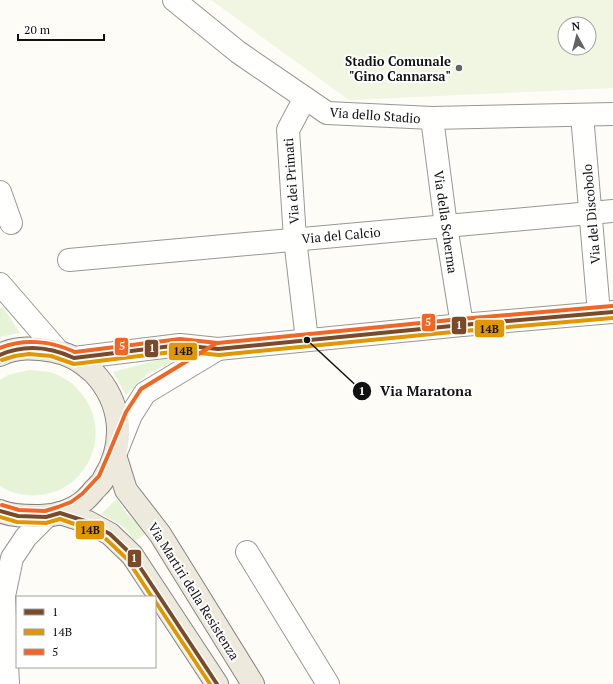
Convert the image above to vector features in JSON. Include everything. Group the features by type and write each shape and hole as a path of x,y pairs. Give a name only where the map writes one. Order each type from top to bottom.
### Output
{"main road":[{"name":"Via Martiri della Resistenza","path":"0,355 4,352 36,348 66,355 88,367 100,380 108,392 114,406 118,424 118,441 115,455 104,479 86,499 74,507 53,515"},
{"name":"Via Martiri della Resistenza","path":"115,455 126,490 160,534 253,684"},
{"name":"Via Martiri della Resistenza","path":"0,511 18,516 53,515 88,522 110,534 132,555 217,684"}],"street":[{"name":"Via dello Stadio","path":"174,0 238,52 327,113 432,118 613,114"},
{"name":"Via dei Primati","path":"305,98 288,130 295,240 307,340"},
{"name":"Via del Discobolo","path":"582,115 591,213 606,313"},
{"name":"Via della Scherma","path":"432,118 446,226 462,325"},
{"path":"0,192 11,223"},
{"name":"Via del Calcio","path":"68,260 613,211"},
{"path":"0,284 66,355 180,346 218,349 462,325 606,313"},
{"path":"115,455 131,415 145,393 218,349"},
{"path":"8,684 4,596 12,558 26,536 53,515"},
{"path":"247,552 328,684"}],"green space":[{"name":"Stadio Comunale \"Gino Cannarsa\"","path":"211,0 613,0 613,88 349,100"},
{"path":"3,307 20,333 0,337 0,308"},
{"path":"192,351 194,354 147,374 126,395 113,372"},
{"path":"29,370 50,372 71,383 89,405 95,422 95,439 91,455 83,470 71,483 56,491 38,495 18,494 0,486 0,380 8,375"},
{"path":"117,499 127,514 148,532 135,541 124,527 101,514"}],"transit line":[{"name":"5","path":"0,348 18,343 38,342 57,345 75,352 180,339 218,343 612,306"},
{"name":"1","path":"0,355 19,349 28,348 47,349 74,358 180,345 218,349 613,312"},
{"name":"14B","path":"2,360 29,354 51,356 74,364 180,351 219,355 613,318"},
{"name":"5","path":"2,505 19,510 45,511 71,502 82,494 99,476 126,412 141,389 215,344"},
{"name":"1","path":"0,511 18,516 46,517 60,513 88,522 110,534 132,555 217,684"},
{"name":"14B","path":"0,517 17,522 46,523 60,519 86,528 106,539 127,559 151,596"},
{"name":"14B","path":"156,603 210,684"}],"place":[{"name":"Stadio Comunale \"Gino Cannarsa\"","path":"459,68"},
{"name":"Via Maratona","path":"307,340"}]}
